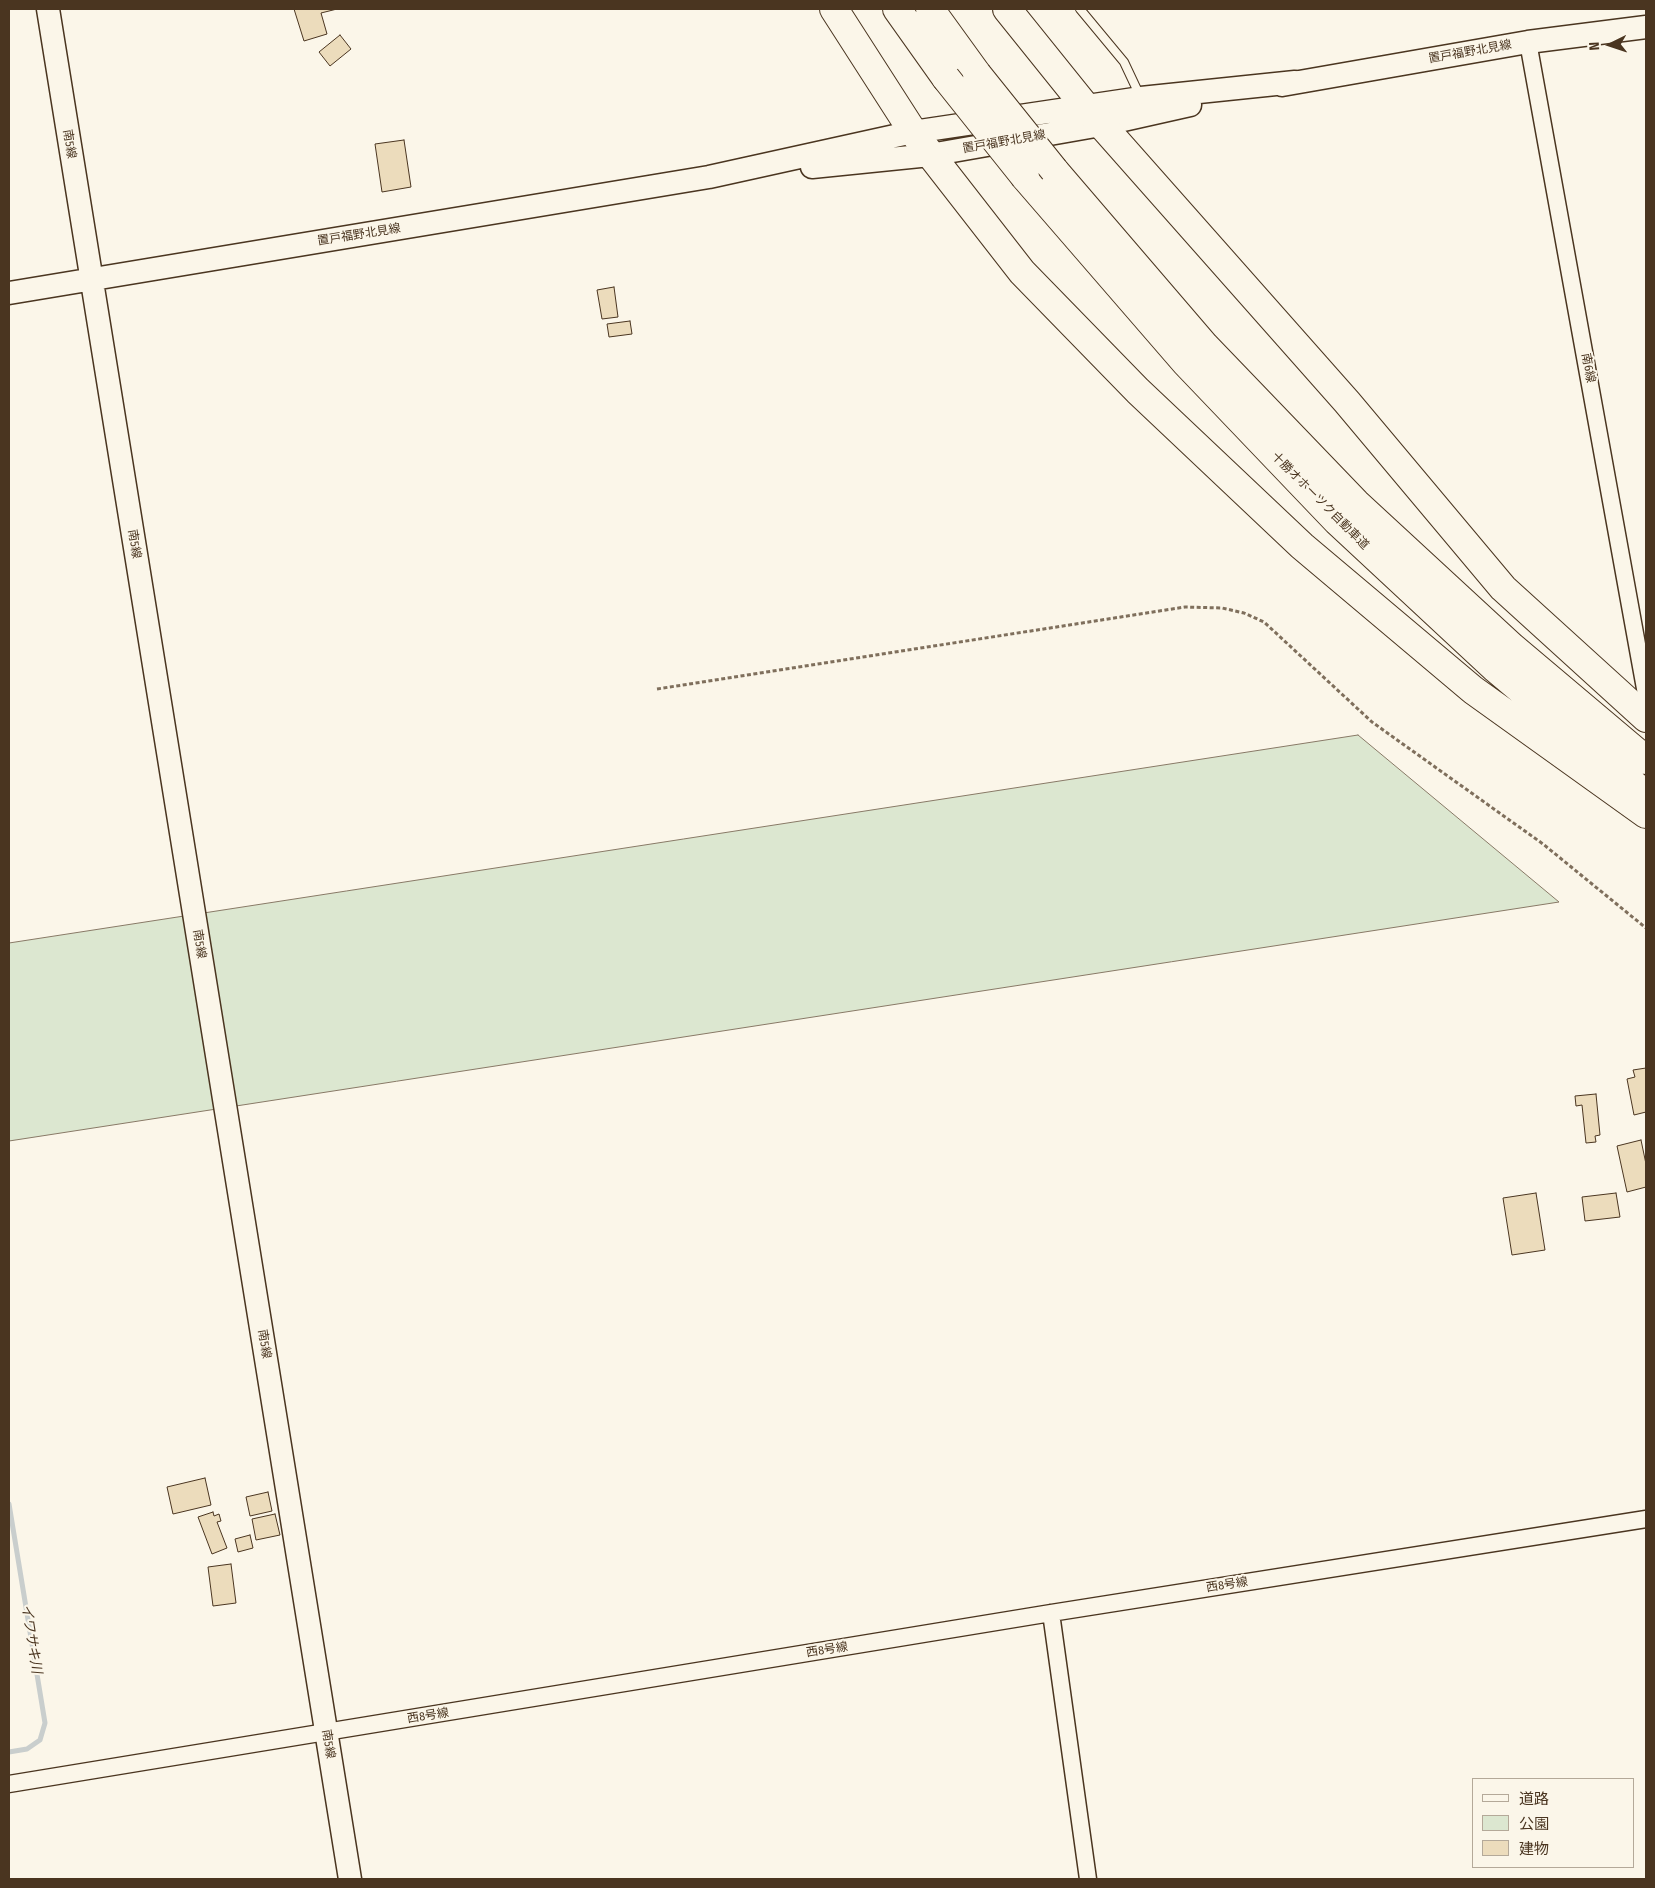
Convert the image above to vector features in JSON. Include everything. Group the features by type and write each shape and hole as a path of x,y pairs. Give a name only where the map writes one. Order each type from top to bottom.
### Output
{"highway":[{"path":"834,9 913,132 1022,272 1138,391 1302,546 1473,690 1646,814"},
{"name":"十勝オホーツク自動車道","path":"897,9 946,78 1025,177 1186,363 1337,521 1495,668 1646,794"},
{"name":"十勝オホーツク自動車道","path":"930,9 977,74 1054,170 1205,346 1356,503 1512,647 1646,760"},
{"path":"1007,9 1093,115 1346,402 1503,588 1646,718"}],"main road":[{"name":"南5線","path":"48,9 350,1879"},
{"name":"置戸福野北見線","path":"9,293 710,177 913,132 1093,115 1528,42 1646,27"},
{"name":"置戸福野北見線","path":"710,177 930,155 1093,115 1141,98 1295,82"}],"street":[{"name":"南6線","path":"1528,42 1646,694"},
{"name":"西8号線","path":"9,1784 1051,1613 1646,1519"},
{"path":"1051,1613 1088,1879"}],"lane":[{"path":"1080,9 1124,62 1141,98"}],"path":[{"path":"657,689 1185,607 1222,608 1244,612 1264,622 1372,722 1543,844 1646,928"}],"green space":[{"path":"1358,735 1559,902 9,1141 9,943"}],"building":[{"path":"294,9 337,9 321,13 327,34 304,41"},
{"path":"340,35 351,49 330,66 319,52"},
{"path":"404,140 411,187 382,192 375,144"},
{"path":"614,287 618,317 602,319 597,290"},
{"path":"630,321 632,334 609,337 607,324"},
{"path":"1646,1068 1646,1112 1634,1115 1627,1079 1635,1077 1633,1070"},
{"path":"1596,1094 1600,1135 1595,1136 1596,1142 1586,1143 1582,1105 1576,1106 1575,1096"},
{"path":"1641,1140 1646,1164 1646,1187 1627,1192 1617,1146"},
{"path":"1536,1193 1545,1250 1512,1255 1503,1198"},
{"path":"1616,1193 1620,1217 1585,1221 1582,1197"},
{"path":"205,1478 211,1505 173,1514 167,1487"},
{"path":"268,1492 272,1511 250,1516 246,1497"},
{"path":"213,1512 214,1516 219,1514 221,1521 217,1522 227,1548 212,1554 198,1517"},
{"path":"275,1514 280,1535 256,1540 252,1519"},
{"path":"250,1535 253,1548 238,1552 235,1539"},
{"path":"231,1564 236,1603 213,1606 208,1567"}],"waterway":[{"name":"イワサキ川","path":"9,1504 45,1723 40,1740 27,1749 9,1752"}]}
